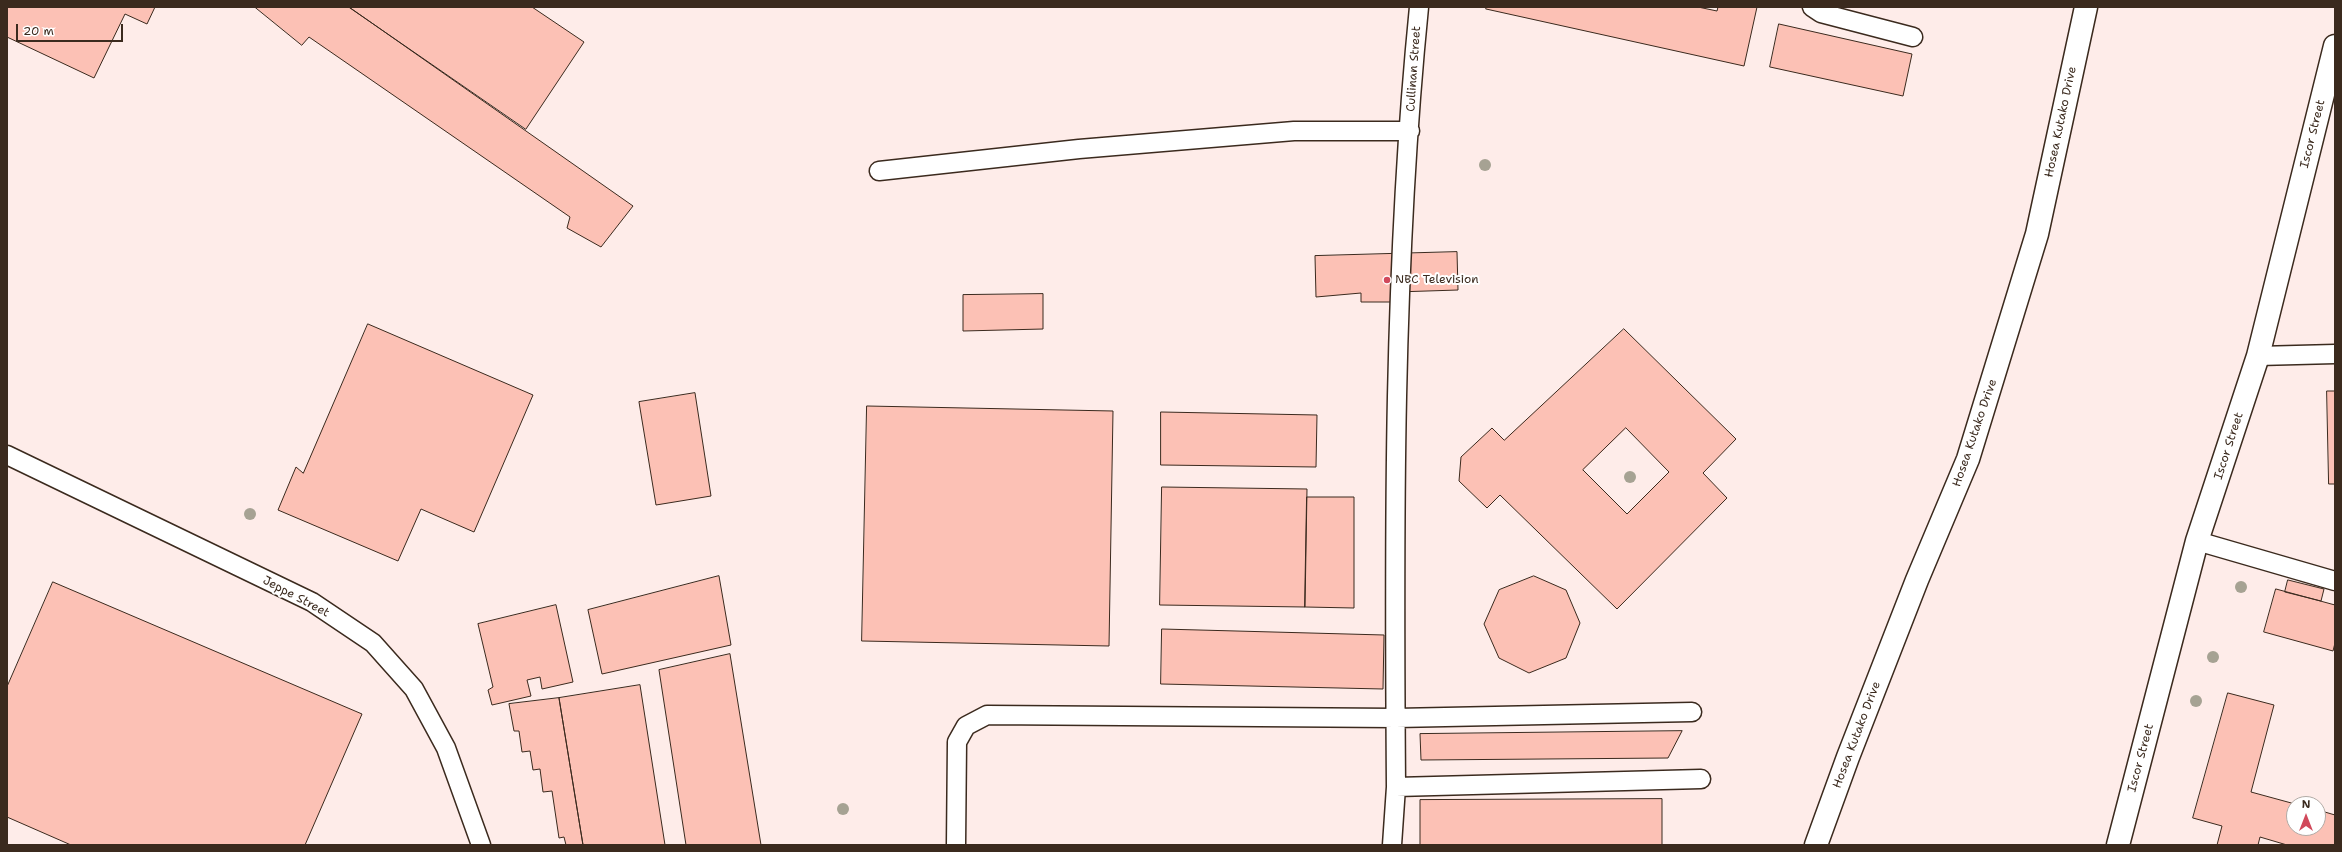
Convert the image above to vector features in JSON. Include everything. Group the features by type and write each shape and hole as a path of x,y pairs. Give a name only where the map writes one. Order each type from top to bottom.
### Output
{"main road":[{"name":"Hosea Kutako Drive","path":"1816,845 1848,757 1968,459 2037,234 2086,7"},
{"name":"Iscor Street","path":"2118,845 2197,541 2258,356 2335,46"}],"lane":[{"name":"Cullinan Street","path":"1392,845 1396,787 1396,369 1419,7"},
{"path":"1812,7 1821,13 1913,37"},
{"path":"879,171 1079,149 1294,131 1410,131"},
{"path":"2258,356 2335,354"},
{"name":"Jeppe Street","path":"7,455 312,602 373,644 414,689 446,748 481,845"},
{"path":"2197,541 2334,580"},
{"path":"956,845 957,742 966,726 986,715 1396,718 1692,712"},
{"path":"1396,787 1701,779"}],"shaded area":[{"path":"7,7 2335,7 2335,845 7,845"}],"building":[{"path":"7,7 155,7 147,24 125,14 94,78 7,37"},
{"path":"255,7 349,7 633,206 601,247 567,228 570,217 309,37 302,45"},
{"path":"349,7 532,7 584,42 526,129"},
{"path":"1487,7 1698,7 1717,11 1718,7 1757,7 1744,66 1486,9"},
{"path":"1779,24 1912,54 1903,96 1770,67"},
{"name":"NBC Television","path":"1457,252 1458,290 1396,292 1395,302 1361,302 1361,293 1316,297 1315,256"},
{"path":"1043,294 1043,329 963,331 963,295"},
{"path":"368,324 533,395 474,532 421,509 398,561 278,510 296,467 303,473"},
{"path":"1624,329 1736,439 1703,473 1727,498 1617,609 1500,495 1487,508 1459,481 1461,457 1492,428 1504,440","holes":["1626,428 1669,472 1627,514 1583,470"]},
{"path":"2327,391 2335,391 2335,484 2329,484"},
{"path":"695,393 711,496 656,505 639,402"},
{"path":"867,406 1113,411 1109,646 862,641"},
{"path":"1161,412 1317,415 1316,467 1161,465"},
{"path":"1162,487 1307,489 1305,607 1160,605"},
{"path":"1307,497 1354,497 1354,608 1305,607"},
{"path":"719,576 731,645 602,674 588,610"},
{"path":"1534,576 1566,590 1580,623 1566,658 1529,673 1499,658 1484,624 1499,590"},
{"path":"2288,580 2324,589 2321,601 2285,592"},
{"path":"53,582 362,714 305,845 71,845 7,817 7,687"},
{"path":"2276,589 2335,605 2335,643 2333,651 2264,632"},
{"path":"556,605 573,682 542,689 540,677 527,680 531,696 492,705 488,690 493,687 478,624"},
{"path":"1162,629 1384,635 1383,689 1161,684"},
{"path":"730,654 761,845 686,845 659,670"},
{"path":"640,685 665,845 583,845 559,698"},
{"path":"2228,693 2274,705 2251,792 2286,802 2286,836 2326,836 2326,812 2335,815 2335,845 2287,845 2260,837 2258,845 2217,845 2222,826 2193,818"},
{"path":"559,698 583,845 566,845 564,837 559,838 552,791 543,792 540,769 533,770 530,751 522,752 519,731 514,731 509,704"},
{"path":"1682,731 1668,758 1421,760 1420,734"},
{"path":"1662,799 1662,845 1420,845 1420,800"}],"place":[{"name":"NBC Television","path":"1387,280"}]}
